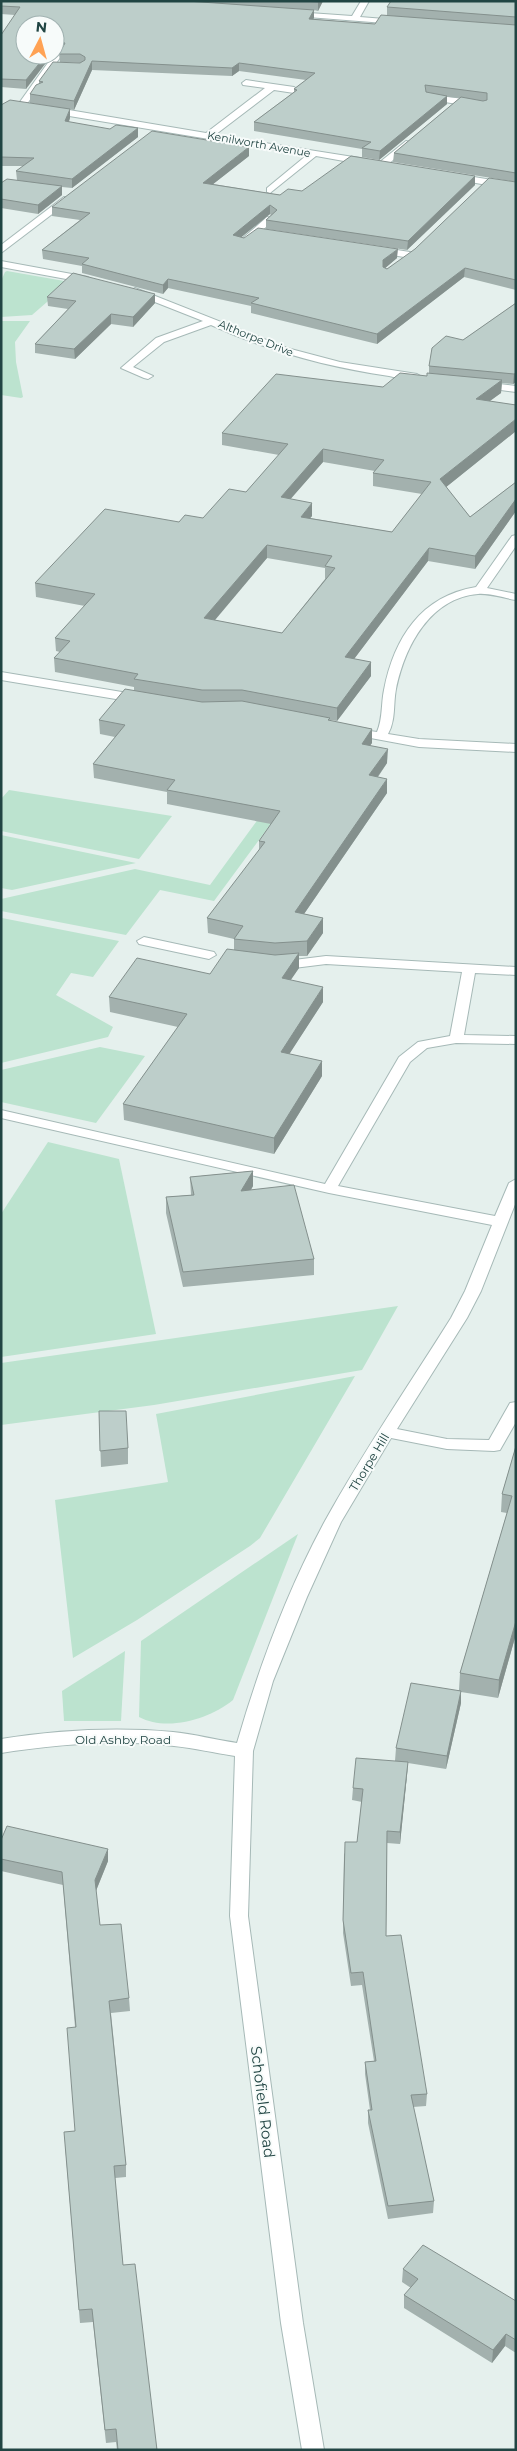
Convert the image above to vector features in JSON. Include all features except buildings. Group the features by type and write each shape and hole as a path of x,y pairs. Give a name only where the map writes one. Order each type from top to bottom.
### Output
{"street":[{"path":"354,19 366,1"},
{"path":"288,14 409,23"},
{"path":"30,107 50,66 60,66"},
{"path":"246,83 294,90"},
{"path":"208,136 272,87"},
{"path":"429,97 482,105"},
{"path":"451,108 459,101"},
{"name":"Kenilworth Avenue","path":"8,103 388,165 413,139"},
{"path":"144,139 159,127"},
{"path":"270,190 314,154"},
{"path":"448,176 482,185 516,187"},
{"path":"1,250 75,193 57,190"},
{"path":"240,244 262,233 270,219"},
{"path":"362,248 410,255"},
{"path":"1,264 101,282"},
{"name":"Althorpe Drive","path":"127,288 168,302 250,338 306,357 368,370 431,379"},
{"path":"148,376 126,368 160,340 213,321"},
{"path":"470,384 516,389"},
{"path":"480,590 516,538"},
{"path":"381,736 387,728 390,690 398,658 421,617 447,598 463,591 480,590 516,598"},
{"path":"1,676 154,701"},
{"path":"344,729 419,743 516,748"},
{"path":"144,941 210,955"},
{"path":"266,964 297,965 326,960 516,971"},
{"path":"456,1039 468,968"},
{"path":"329,1189 404,1060 423,1045 456,1039 516,1040"},
{"path":"1,1114 329,1189 501,1222"},
{"name":"Thorpe Hill","path":"244,1751 264,1680 298,1597 333,1522 386,1432 459,1318 473,1291 516,1184"},
{"path":"386,1432 447,1444 494,1446 516,1407"},
{"name":"Old Ashby Road","path":"1,1746 39,1740 110,1736 174,1739 244,1751"},
{"name":"Schofield Road","path":"244,1751 239,1916 292,2323 313,2450"}],"green space":[{"path":"5,272 70,282 32,315 1,317 1,281"},
{"path":"1,321 30,321 15,342 16,362 23,397 21,398 1,395"},
{"path":"9,790 172,816 139,859 1,831 1,799"},
{"path":"267,807 281,810 214,901 160,890 126,935 1,911 1,899 135,869 210,885"},
{"path":"1,835 136,863 12,890 1,888"},
{"path":"2,918 119,941 93,977 71,973 56,995 113,1027 108,1037 1,1063"},
{"path":"100,1047 145,1056 96,1123 1,1102 1,1070"},
{"path":"48,1142 119,1159 156,1334 1,1357 1,1214"},
{"path":"398,1306 362,1370 154,1405 1,1425 1,1363"},
{"path":"355,1376 260,1538 137,1620 73,1658 55,1500 168,1482 156,1414"},
{"path":"298,1534 233,1700 213,1713 188,1721 162,1723 139,1717 141,1641"},
{"path":"125,1651 121,1721 64,1721 62,1691"}]}
